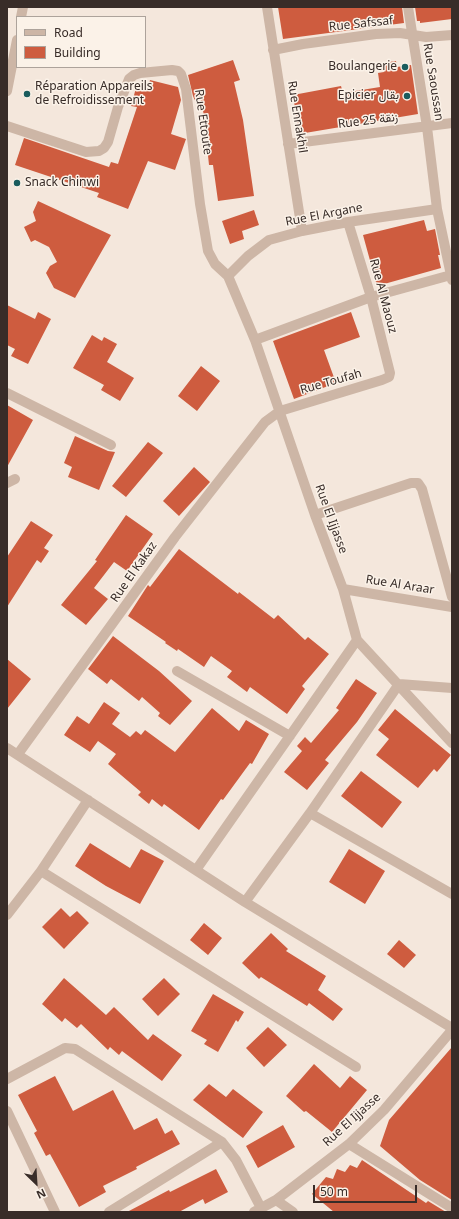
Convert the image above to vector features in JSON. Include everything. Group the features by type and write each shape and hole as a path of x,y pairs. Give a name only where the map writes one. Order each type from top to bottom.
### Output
{"street":[{"name":"Rue Ennakhil","path":"267,7 302,231"},
{"name":"Rue Saoussan","path":"408,7 427,127 437,209 451,277"},
{"name":"Rue Safssaf","path":"273,50 303,44 376,34 400,33 426,37 452,34"},
{"path":"7,91 16,45"},
{"name":"Rue Ettoute","path":"7,126 86,152 99,151 104,148 108,142 118,107 129,79 140,73 172,70 178,71 181,74 186,89 200,204 208,251 215,264 228,276"},
{"name":"Rue 25 زنقة","path":"288,144 452,123"},
{"name":"Rue El Argane","path":"228,276 248,256 269,240 302,231 348,222 437,209"},
{"name":"Rue Al Maouz","path":"348,222 371,297 390,373 389,377"},
{"name":"Rue El Ijjasse","path":"228,276 255,340 315,515 343,589 357,640 452,743"},
{"path":"255,340 371,297 451,277"},
{"name":"Rue Toufah","path":"280,411 389,377"},
{"path":"7,393 111,445"},
{"name":"Rue El Kakaz","path":"18,754 175,537 264,422 280,411"},
{"path":"315,515 411,483 418,483 422,489 452,597"},
{"name":"Rue Al Araar","path":"343,589 452,607"},
{"path":"196,870 357,640"},
{"path":"177,670 290,736"},
{"path":"245,902 310,813 398,684 452,688"},
{"path":"7,748 245,902 452,1029"},
{"path":"7,914 41,871 88,800"},
{"path":"310,813 452,894"},
{"path":"41,871 356,1067"},
{"name":"Rue El Ijjasse","path":"258,1210 276,1200 348,1144 384,1110 452,1029"},
{"path":"7,1079 65,1048 75,1049 222,1142 236,1160 258,1210"},
{"path":"7,1111 54,1212"},
{"path":"109,1212 222,1142"},
{"path":"348,1144 452,1208"},
{"path":"276,1200 293,1212"}],"building":[{"path":"278,7 402,7 404,23 283,39"},
{"path":"415,7 452,7 452,19 420,23 420,21 417,21"},
{"path":"233,60 240,80 234,82 243,120 254,196 218,201 213,165 209,165 207,146 211,148 200,97 197,105 193,96 188,75"},
{"path":"396,61 397,67 411,65 418,114 299,134 293,95 341,86 343,93 380,87 378,73 384,72 382,63"},
{"path":"150,80 178,87 181,100 171,134 186,139 175,170 148,161 128,209 97,197 99,193 15,165 24,138 109,167 111,162 118,164 137,107 131,106 136,88 147,91"},
{"path":"38,201 111,235 75,298 54,288 46,273 50,266 57,262 49,247 35,240 31,242 24,227 36,221 33,212"},
{"path":"254,210 259,225 242,231 244,239 230,244 222,221"},
{"path":"424,220 427,231 435,229 441,268 377,286 363,235"},
{"path":"7,305 35,319 38,312 51,319 28,364 11,356 15,349 7,345"},
{"path":"351,312 360,337 324,350 336,383 294,399 273,341"},
{"path":"92,335 102,341 104,337 117,344 107,362 134,378 120,401 101,390 104,385 73,368"},
{"path":"201,366 220,381 197,411 178,396"},
{"path":"7,405 33,420 7,467"},
{"path":"75,436 108,451 115,452 99,490 68,477 72,467 64,463"},
{"path":"148,442 163,453 126,497 112,486"},
{"path":"194,467 210,482 179,516 163,501"},
{"path":"126,515 153,534 127,571 114,562 94,588 108,599 86,625 61,605 97,561 95,560"},
{"path":"31,521 53,535 44,548 49,551 41,563 37,560 7,607 7,557"},
{"path":"179,549 238,594 239,592 274,619 278,615 305,640 308,637 329,654 302,686 305,689 287,714 250,687 247,692 227,677 232,671 211,656 204,667 178,649 177,651 165,643 166,642 128,616 148,585 150,587"},
{"path":"113,636 159,671 192,701 170,725 158,716 160,713 142,697 139,701 111,679 107,684 88,669"},
{"path":"7,659 31,679 7,709"},
{"path":"356,679 377,693 357,722 325,760 329,763 307,790 284,772 302,751 297,746 305,737 311,743 339,710 336,708"},
{"path":"104,702 120,713 112,724 130,737 136,731 141,735 145,730 175,752 212,708 239,731 246,720 269,734 252,764 250,763 223,800 221,799 199,830 164,804 162,807 152,799 149,804 138,795 141,792 108,764 116,754 98,741 90,752 64,735 77,716 89,724"},
{"path":"395,709 451,755 437,772 434,769 418,788 376,755 389,739 378,730"},
{"path":"361,771 402,802 382,828 341,796"},
{"path":"90,843 130,868 141,849 164,861 140,904 106,886 75,866"},
{"path":"349,849 385,871 365,904 329,882"},
{"path":"61,908 70,917 77,911 89,923 64,949 42,927"},
{"path":"204,923 222,938 208,955 190,940"},
{"path":"271,933 288,949 286,951 326,976 318,990 343,1009 333,1021 309,1003 307,1006 261,977 259,979 242,963"},
{"path":"399,940 416,955 404,968 387,954"},
{"path":"64,978 106,1015 114,1007 148,1040 153,1034 182,1055 162,1081 122,1051 119,1055 110,1047 108,1050 81,1024 77,1028 65,1018 62,1022 42,1004"},
{"path":"164,978 180,994 158,1016 142,999"},
{"path":"213,994 244,1012 238,1022 236,1020 218,1052 204,1044 207,1040 191,1031"},
{"path":"268,1027 287,1045 264,1067 246,1048"},
{"path":"452,1047 452,1200 420,1180 380,1146 389,1120"},
{"path":"314,1064 340,1088 350,1076 367,1090 332,1132 306,1111 304,1112 286,1096"},
{"path":"55,1076 73,1111 113,1090 134,1130 157,1118 165,1134 172,1130 180,1144 136,1167 137,1169 103,1186 106,1192 79,1207 50,1154 46,1156 34,1133 37,1131 18,1095"},
{"path":"209,1084 226,1097 233,1089 263,1112 243,1138 193,1100"},
{"path":"283,1125 295,1147 258,1168 246,1146"},
{"path":"362,1160 426,1203 428,1201 446,1212 334,1212 312,1194 326,1177 333,1179 337,1169 345,1172 350,1165 357,1168"},
{"path":"216,1169 228,1192 205,1204 203,1199 179,1212 127,1212 169,1190 170,1192"}],"place":[{"name":"Boulangerie","path":"405,67"},
{"name":"Réparation Appareils de Refroidissement","path":"27,94"},
{"name":"Epicier بقال","path":"407,96"},
{"name":"Snack Chinwi","path":"17,183"}]}
